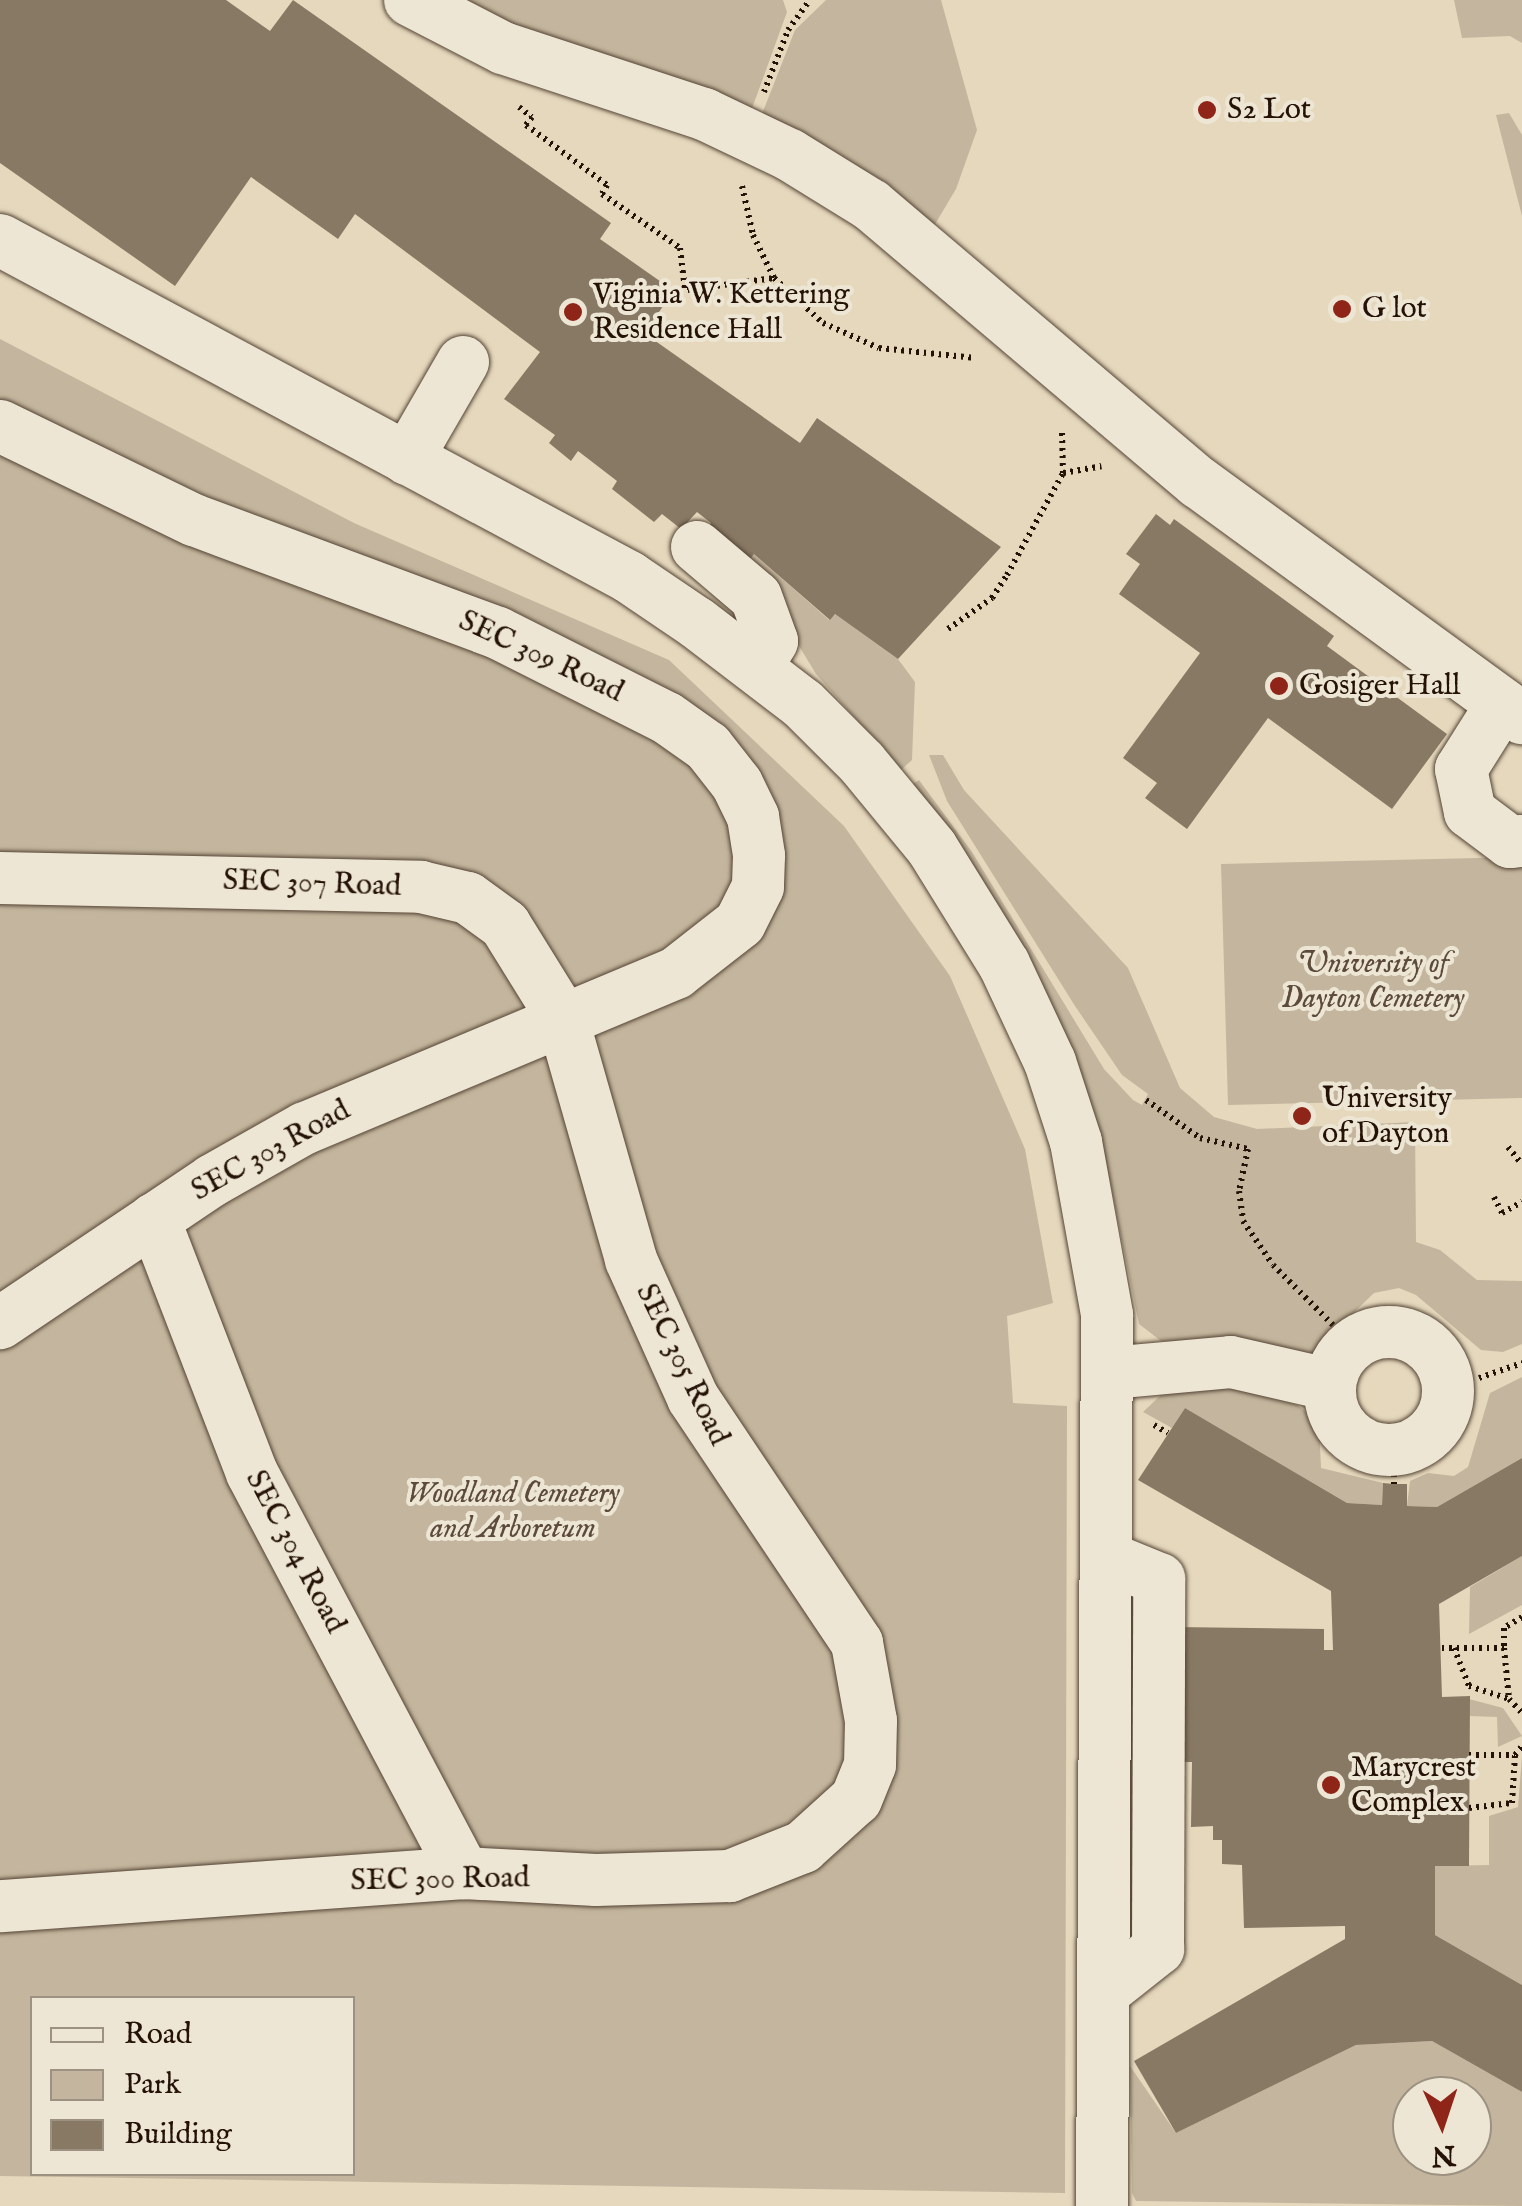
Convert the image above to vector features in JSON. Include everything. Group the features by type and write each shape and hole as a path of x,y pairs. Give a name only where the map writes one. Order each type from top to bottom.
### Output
{"street":[{"path":"410,0 503,48 704,114 790,155 871,205 1198,482 1512,711 1461,769 1470,812 1510,842 1522,841"},
{"path":"0,240 629,578 757,667 840,740 897,802 956,884 1016,987 1057,1080 1080,1158 1103,1278 1110,1373 1102,2206"},
{"path":"407,458 463,362"},
{"name":"SEC 309 Road","path":"0,426 194,520 498,634 667,718 708,747 738,784 753,818 758,887 740,922 676,973 562,1017"},
{"path":"697,547 756,597 772,638 757,667"},
{"name":"SEC 307 Road","path":"0,878 422,887 468,898 505,925 562,1017"},
{"name":"SEC 303 Road","path":"0,1323 154,1219 331,1115 562,1017"},
{"name":"SEC 305 Road","path":"562,1017 631,1260 692,1398 856,1643 871,1722 870,1764 856,1799"},
{"name":"SEC 304 Road","path":"154,1219 252,1473 464,1874"},
{"path":"1110,1373 1232,1362 1327,1384"},
{"name":"SEC 300 Road","path":"0,1906 464,1874 724,1878 803,1847 856,1799"}],"path":[{"path":"763,96 788,30 810,0"},
{"path":"516,105 532,117 526,125 607,184 602,194 680,248 682,290 774,278"},
{"path":"741,178 752,234 774,278 845,336 889,350 965,357"},
{"path":"948,629 992,598 1063,473"},
{"path":"1146,1100 1200,1138 1248,1149 1238,1191 1243,1221 1273,1265 1333,1326"},
{"path":"1508,1146 1522,1164"},
{"path":"1494,1197 1502,1213 1522,1202"},
{"path":"1479,1378 1522,1362"},
{"path":"1394,1468 1394,1484"},
{"path":"1509,1699 1504,1628 1522,1617"},
{"path":"1442,1648 1504,1648"},
{"path":"1454,1648 1469,1686 1509,1699 1522,1714"},
{"path":"1470,1808 1512,1803 1515,1755 1522,1746"},
{"path":"1469,1755 1515,1755"}],"green space":[{"path":"450,0 783,0 787,12 750,114"},
{"path":"826,0 941,0 977,130 956,189 931,231 760,119 795,30"},
{"path":"1454,0 1522,0 1522,43 1510,36 1462,38"},
{"path":"1509,113 1522,135 1522,216 1496,115"},
{"name":"Woodland Cemetery and Arboretum","path":"0,339 354,523 669,660 844,826 950,976 1025,1149 1053,1303 1007,1316 1013,1403 1067,1406 1065,2193 0,2176"},
{"path":"754,554 829,620 835,614 898,659 915,682 912,760 901,770 816,674 748,562"},
{"path":"929,755 943,755 964,790 1128,968 1180,1088 1214,1117 1257,1129 1415,1122 1416,1242 1440,1250 1477,1280 1522,1281 1522,1344 1503,1352 1481,1350 1416,1295 1399,1288 1374,1293 1311,1354 1161,1341 1139,1324 1102,1143 1015,934 913,784 919,780 972,852 1104,1069 1133,1100 1142,1105 1148,1094 1122,1075 1075,1006 947,801"},
{"name":"University of Dayton Cemetery","path":"1522,857 1522,1098 1228,1105 1221,864"},
{"path":"1522,1377 1522,1458 1437,1507 1407,1506 1410,1481 1428,1473 1454,1476 1468,1467 1490,1393"},
{"path":"1220,1383 1297,1405 1319,1422 1321,1468 1383,1483 1382,1505 1347,1503 1185,1408 1172,1428 1143,1412 1161,1395"},
{"path":"1522,1556 1522,1605 1469,1634 1470,1587"},
{"path":"1469,1699 1503,1708 1522,1736 1498,1747 1497,1717 1469,1716"},
{"path":"1522,1756 1522,1985 1435,1935 1435,1866 1489,1865 1489,1816 1518,1807"},
{"path":"1432,2041 1522,2092 1522,2206 1136,2201 1132,2193 1130,2066 1176,2133 1356,2045"}],"building":[{"name":"Viginia W. Kettering Residence Hall","path":"0,0 226,0 270,31 293,0 611,223 600,239 674,291 644,333 800,443 817,418 1001,547 898,659 835,614 830,620 754,554 748,562 705,531 711,523 697,512 681,529 662,514 654,522 612,489 617,481 578,451 571,461 549,443 555,435 504,399 540,352 355,214 338,239 251,177 175,286 0,163"},
{"name":"Gosiger Hall","path":"1156,514 1170,525 1174,519 1334,636 1327,646 1447,734 1392,809 1268,718 1187,829 1145,798 1157,783 1123,758 1200,653 1119,594 1140,564 1126,554"},
{"name":"Marycrest Complex","path":"1185,1408 1347,1503 1382,1505 1383,1483 1407,1484 1407,1506 1437,1507 1522,1458 1522,1556 1439,1604 1442,1697 1470,1696 1469,1866 1435,1866 1435,1935 1522,1985 1522,2092 1432,2041 1356,2045 1176,2133 1134,2061 1345,1939 1345,1926 1244,1928 1242,1865 1222,1864 1222,1840 1213,1840 1213,1826 1191,1827 1192,1762 1174,1762 1174,1627 1324,1629 1324,1650 1333,1650 1331,1591 1138,1480"}],"place":[{"name":"S2 Lot","path":"1207,110"},
{"name":"G lot","path":"1342,309"},
{"name":"Viginia W. Kettering Residence Hall","path":"573,312"},
{"name":"Gosiger Hall","path":"1279,686"},
{"name":"University of Dayton","path":"1302,1116"},
{"name":"Marycrest Complex","path":"1331,1785"}]}
